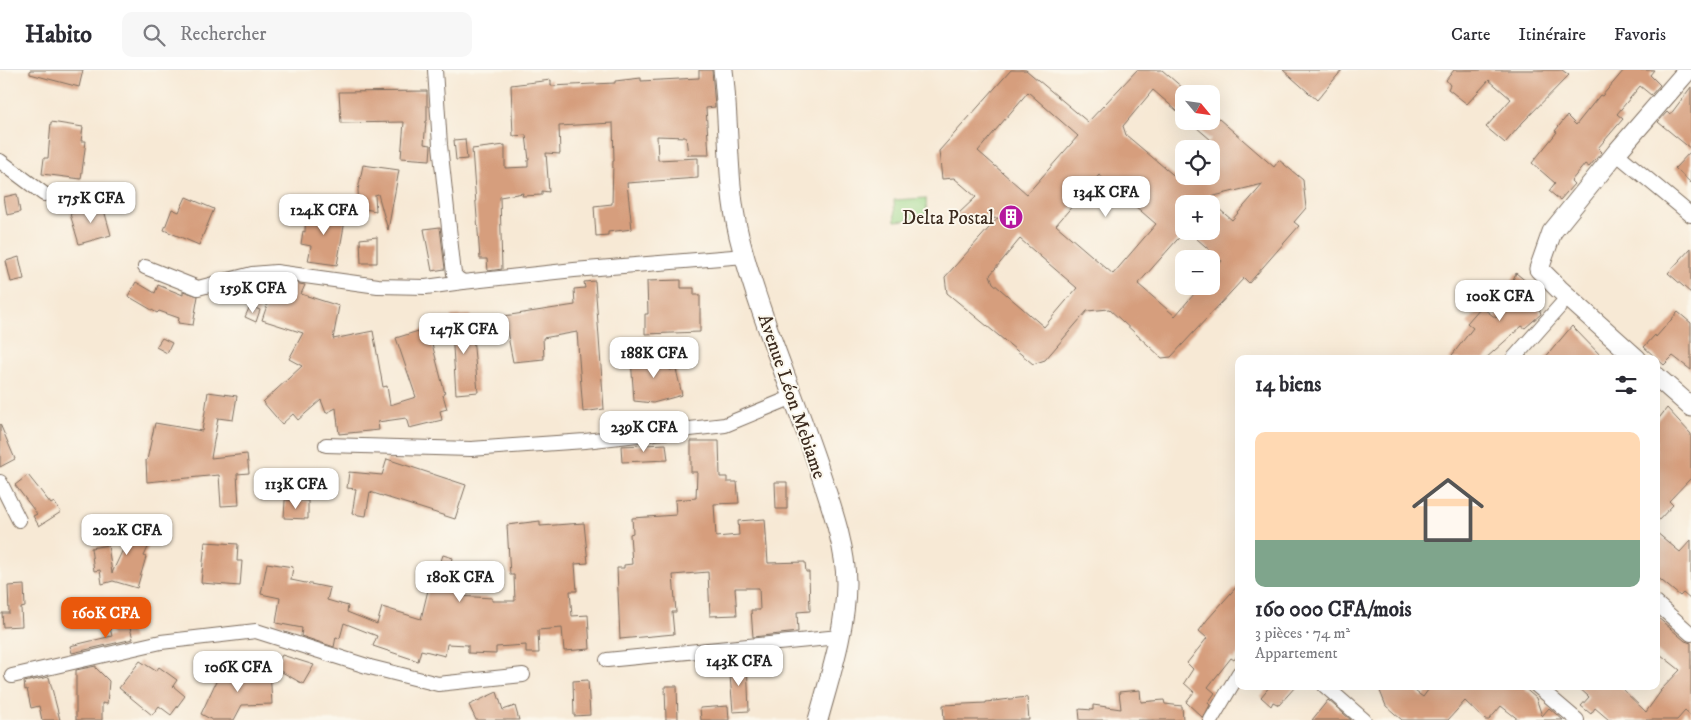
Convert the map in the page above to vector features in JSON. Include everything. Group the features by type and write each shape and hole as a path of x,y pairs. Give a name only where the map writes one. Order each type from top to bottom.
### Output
{"street":[{"path":"435,70 440,145 454,274 463,282"},
{"name":"Avenue Léon Mebiame","path":"723,70 732,190 739,234 828,495 842,551 846,581 844,612 818,720"},
{"path":"1633,355 1539,269 1552,232 1616,153 1688,70"},
{"path":"1616,153 1691,215"},
{"path":"0,161 44,194"},
{"path":"145,267 198,288 252,274 276,272 378,286 426,287 574,270 745,256"},
{"path":"1517,355 1568,297"},
{"path":"1660,380 1691,408"},
{"path":"326,445 470,449 585,441 724,425 793,397"},
{"path":"0,482 19,520"},
{"path":"1660,607 1691,634"},
{"path":"12,676 161,642 256,631 370,667 438,684 523,675"},
{"path":"607,660 839,637"},
{"path":"1211,720 1235,680"},
{"path":"1330,690 1364,720"},
{"path":"1543,690 1577,720"}],"green space":[{"path":"926,198 927,219 895,221 894,200"}],"building":[{"path":"30,70 83,70 79,87 30,74"},
{"path":"699,70 712,70 715,107 706,108 709,155 688,155 686,137 657,136 658,160 698,158 698,178 627,183 632,229 608,232 608,235 596,236 594,206 612,204 613,123 559,126 560,154 546,153 549,192 542,191 542,195 522,196 523,193 500,197 502,269 488,271 487,259 480,259 472,149 505,145 505,168 528,167 526,135 513,136 511,85 551,80 551,86 615,83 615,81 641,78 641,81 699,78"},
{"name":"Delta Postal","path":"1011,70 1026,70 1088,122 1137,70 1162,70 1179,85 1175,85 1175,109 1153,90 1123,126 1126,135 1175,176 1175,185 1220,185 1220,140 1211,140 1199,130 1220,130 1220,120 1274,167 1279,160 1303,180 1306,208 1294,222 1299,226 1249,283 1244,278 1171,357 1162,358 1109,309 1087,311 1045,360 1033,364 947,293 945,277 998,218 963,221 957,215 976,197 954,178 942,179 939,151","holes":["1028,92 1078,136 1027,194 978,151","1099,175 1156,224 1113,274 1056,225","1020,239 1077,288 1044,327 993,283 990,275"]},
{"path":"1283,70 1342,70 1317,100"},
{"path":"1454,70 1562,70 1569,75 1505,143 1486,127 1511,99 1489,80 1467,104 1448,89 1450,85 1446,80"},
{"path":"1624,70 1654,70 1650,75 1660,85 1651,95 1640,86 1617,114 1623,119 1598,148 1602,152 1589,167 1585,164 1571,181 1574,184 1560,200 1549,191 1555,183 1532,163 1557,132 1555,131 1567,116 1576,125 1600,95 1602,96"},
{"path":"1691,87 1691,149 1658,122 1667,112 1670,115"},
{"path":"427,91 427,121 424,144 431,145 430,160 401,158 404,122 341,123 339,92"},
{"path":"51,122 83,127 81,141 86,141 81,179 42,174 44,158 48,158"},
{"path":"465,139 467,159 456,160 454,140"},
{"path":"1691,151 1691,183 1675,168"},
{"path":"363,165 399,170 388,230 378,194 375,195 376,211 359,208 358,190"},
{"path":"17,194 20,212 7,215 4,197"},
{"path":"186,197 214,209 199,245 164,230 172,209 179,212"},
{"path":"102,203 111,235 79,244 70,214"},
{"path":"306,209 346,215 337,265 308,261 311,246 301,244 303,231 305,232"},
{"path":"440,227 445,269 432,271 424,229"},
{"path":"377,237 377,263 361,263 360,239"},
{"path":"1691,248 1691,293 1668,273"},
{"path":"19,257 24,279 11,282 6,261"},
{"path":"1516,273 1541,294 1537,302 1541,314 1525,328 1522,326 1489,355 1452,355 1473,328 1467,323 1481,307 1496,318"},
{"path":"681,280 681,288 694,288 694,295 700,295 700,332 645,334 645,314 648,314 647,281"},
{"path":"595,281 604,409 583,412 577,332 543,338 544,359 513,362 504,316 575,305 574,289 585,288 584,282"},
{"path":"136,282 155,293 158,285 183,295 183,291 198,296 193,325 178,323 179,318 159,311 157,313 128,296"},
{"path":"294,283 305,285 301,294 339,306 333,339 373,331 383,387 387,386 390,405 416,397 396,338 428,328 445,394 443,395 447,409 440,411 442,420 409,428 406,418 378,422 379,430 339,434 336,408 326,413 321,400 298,420 293,414 282,424 263,402 302,366 289,359 303,333 262,320 274,285 291,291"},
{"path":"250,306 260,310 256,322 245,317"},
{"path":"1678,312 1691,323 1691,370 1673,356 1664,365 1660,361 1660,355 1653,355 1644,347 1655,335 1656,337"},
{"path":"471,315 478,392 456,394 451,316"},
{"path":"1572,326 1600,355 1547,355"},
{"path":"162,338 172,343 167,353 156,347"},
{"path":"669,354 670,370 676,369 682,395 653,403 634,401 631,358"},
{"path":"208,392 237,396 233,420 218,418 211,458 247,454 249,473 237,474 239,505 221,506 219,475 147,482 146,460 155,423 202,431"},
{"path":"1667,408 1691,434 1691,478 1669,501 1673,505 1660,519 1660,417"},
{"path":"0,424 15,459 0,467"},
{"path":"691,441 719,441 720,477 727,477 727,482 737,482 739,503 714,504 716,537 739,535 738,521 765,519 768,563 805,562 806,572 809,572 810,611 797,612 798,632 753,637 751,610 760,610 759,588 735,588 737,615 710,616 708,572 673,575 676,612 672,612 674,634 620,639 617,568 624,568 624,565 632,564 630,534 633,533 632,518 676,515 675,500 696,498 697,472 691,472"},
{"path":"666,444 668,460 622,462 621,446"},
{"path":"387,459 466,485 455,519 370,492 366,516 352,514 356,489 347,488 349,472 382,475"},
{"path":"28,475 51,504 54,502 61,512 39,526 33,516 37,514 15,485"},
{"path":"275,482 277,497 261,498 260,484"},
{"path":"775,482 787,482 787,509 776,509"},
{"path":"285,500 308,501 308,519 284,518"},
{"path":"139,515 159,524 144,556 146,557 137,588 113,581 102,584 100,570 94,571 91,548 108,545 112,573"},
{"path":"540,521 540,526 584,523 588,563 575,564 577,591 570,591 572,616 588,615 590,649 564,651 562,628 538,630 539,653 526,653 526,645 496,647 496,654 468,653 468,645 447,644 445,656 421,650 418,661 373,646 377,636 344,623 340,638 336,637 334,647 301,636 302,628 276,623 280,598 261,594 267,563 293,567 291,580 330,588 327,600 348,606 347,612 377,624 382,607 421,619 429,586 432,587 443,555 453,558 443,589 459,593 458,596 492,598 492,601 515,601 514,575 510,575 507,525"},
{"path":"1660,535 1680,552 1691,540 1691,600 1683,593 1680,596 1660,579"},
{"path":"205,542 238,544 237,561 242,561 240,586 201,583"},
{"path":"24,585 25,607 21,608 22,626 3,627 2,613 9,613 8,586"},
{"path":"1235,588 1235,659 1234,660 1231,658 1208,687 1215,693 1208,703 1210,705 1203,718 1186,702 1194,692 1184,683 1193,669 1187,663 1207,638 1199,631"},
{"path":"1660,619 1685,641 1691,643 1691,716 1685,711 1677,720 1609,720 1595,708 1591,714 1581,706 1589,697 1581,690 1623,690 1646,712 1660,691 1680,670 1660,654"},
{"path":"129,624 133,639 72,653 70,646 112,636 110,628"},
{"path":"282,655 314,665 303,684 275,668"},
{"path":"140,661 156,671 159,667 177,680 173,686 185,696 171,715 159,706 152,715 119,688"},
{"path":"747,662 749,711 733,712 729,663"},
{"path":"96,666 109,681 107,704 102,703 102,720 76,720 76,670"},
{"path":"270,669 272,704 242,705 234,720 212,720 201,714 221,671"},
{"path":"49,677 60,720 42,720 39,706 31,708 27,689 25,690 24,682"},
{"path":"588,680 590,715 574,716 573,681"},
{"path":"665,686 677,686 678,720 666,720"},
{"path":"1140,690 1141,702 1164,700 1165,704 1182,706 1183,720 1080,720 1079,709 1093,710 1093,705 1121,709 1119,692"},
{"path":"1267,690 1292,690 1279,705 1273,702 1271,706 1261,697"},
{"path":"1380,690 1413,690 1423,697 1428,690 1527,690 1536,698 1542,716 1549,708 1563,720 1519,720 1501,706 1489,720 1485,720 1465,701 1448,720 1402,720 1386,706"},
{"path":"497,692 503,710 515,706 519,720 476,720 469,705"},
{"path":"1027,697 1029,720 944,720 943,705 986,703"},
{"path":"1328,700 1351,720 1312,720"},
{"path":"728,706 729,720 701,720 700,708"}],"place":[{"name":"Delta Postal","path":"1011,217"}]}
